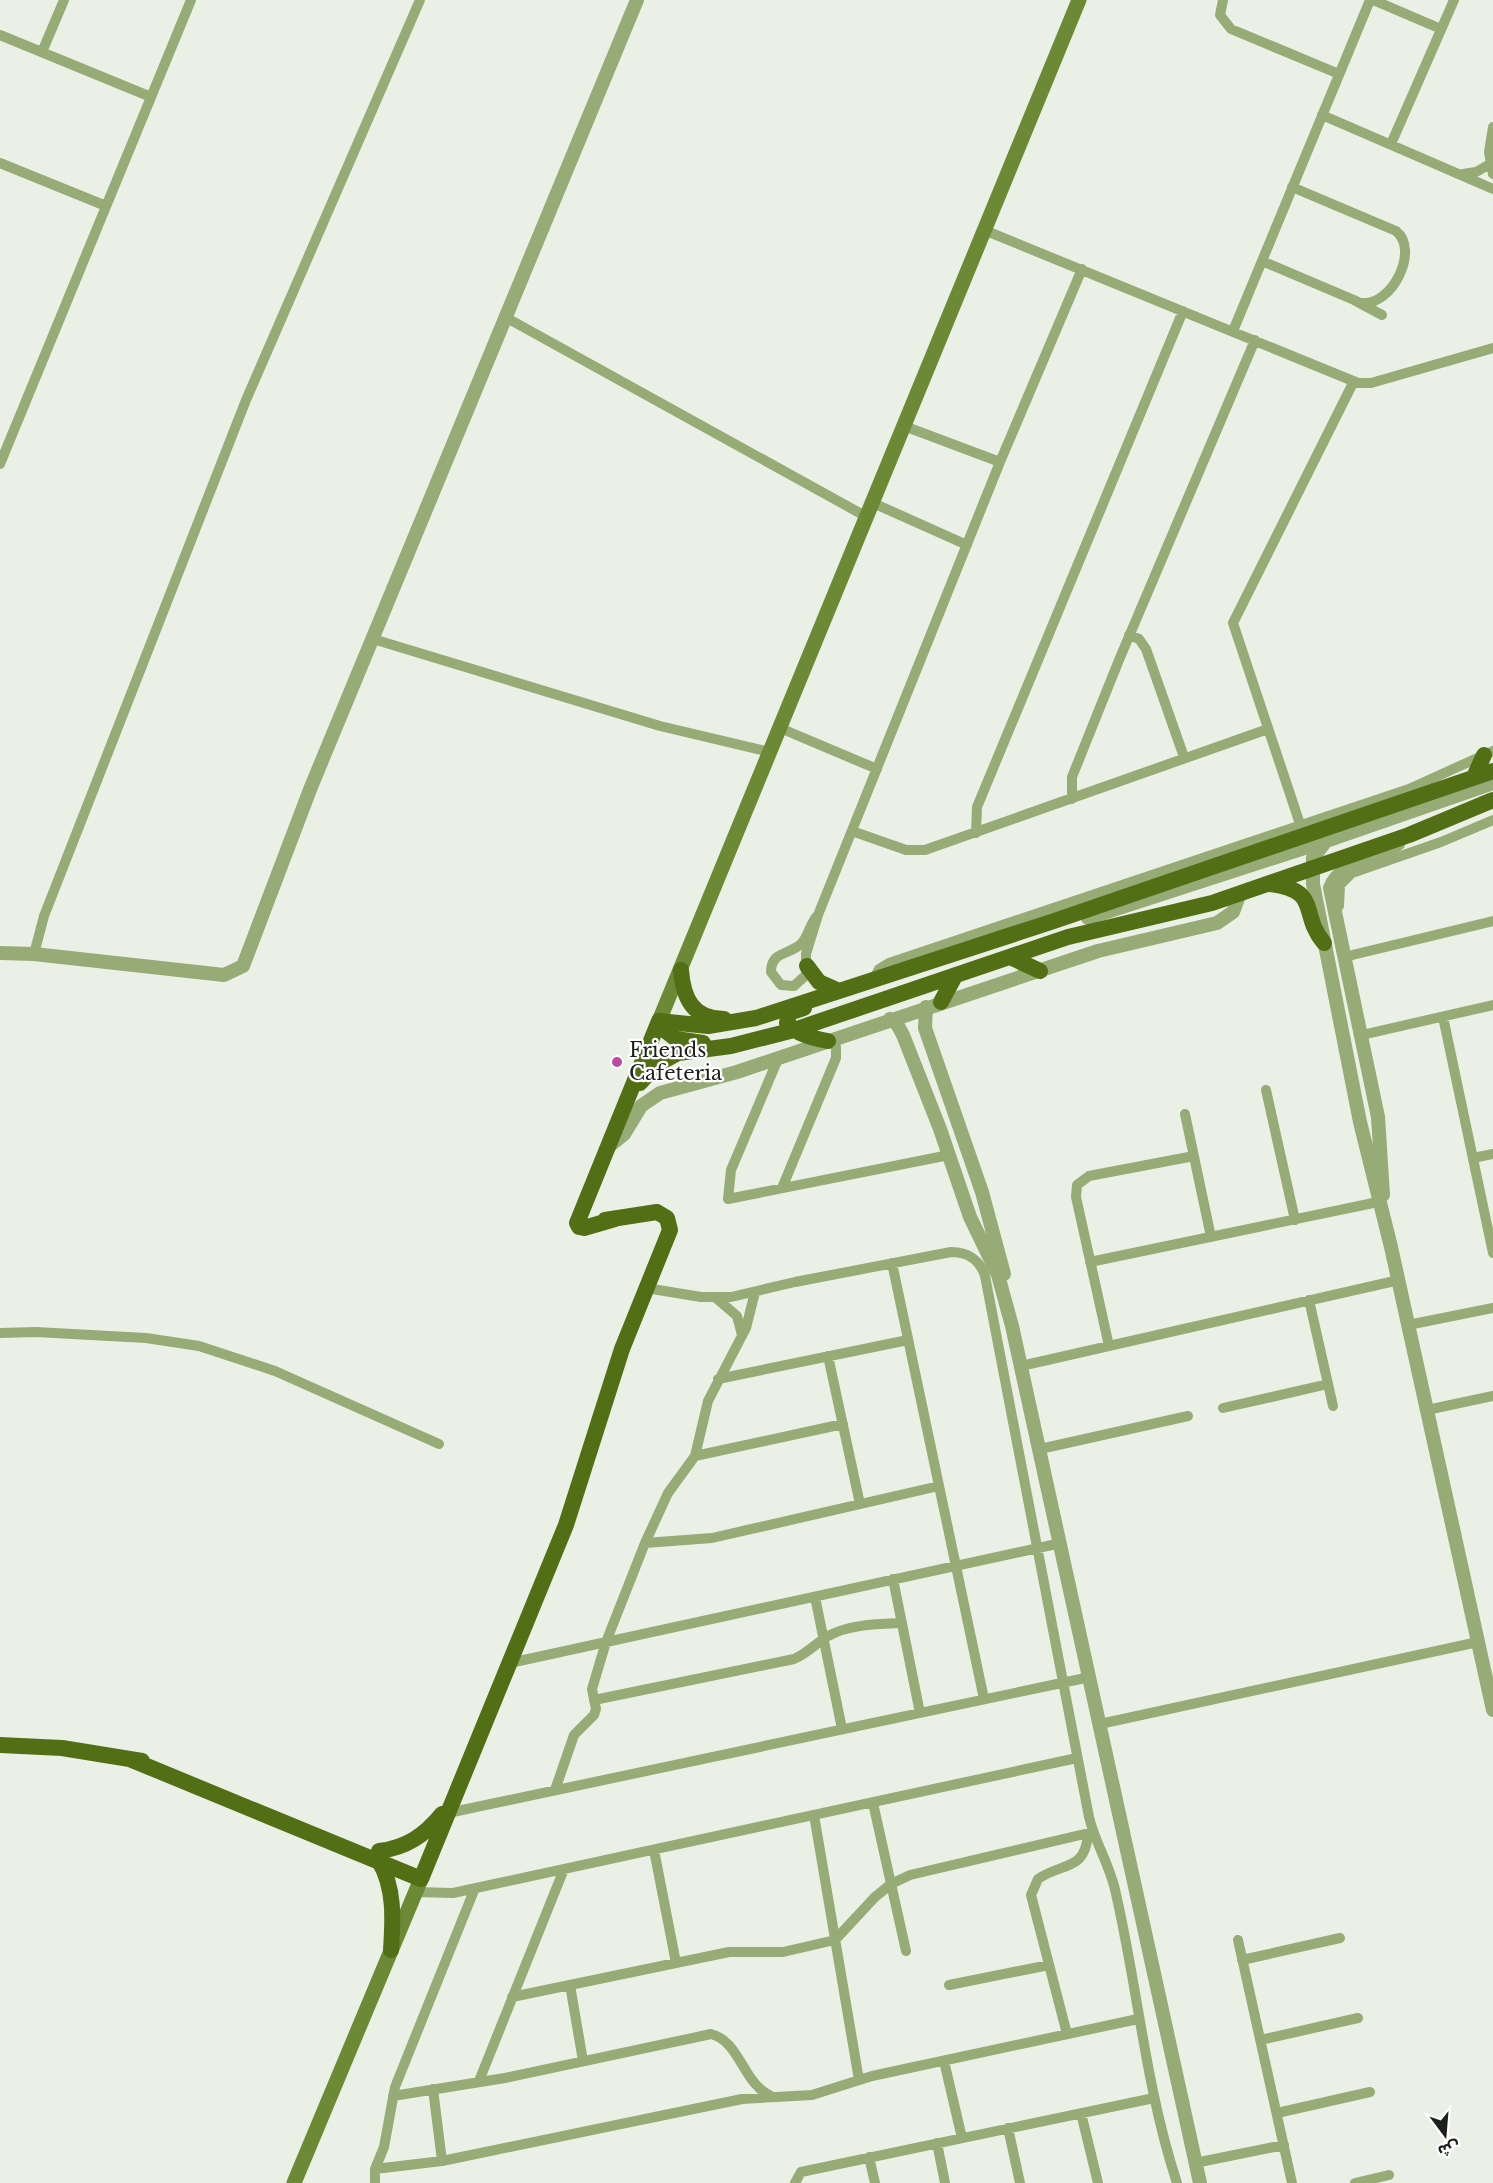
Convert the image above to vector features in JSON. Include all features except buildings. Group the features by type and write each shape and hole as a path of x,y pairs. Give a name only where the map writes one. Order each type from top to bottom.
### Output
{"main road":[{"path":"615,1219 604,1224 579,1227 577,1220 631,1094 1079,0"},
{"path":"1473,777 1489,753"},
{"path":"659,1023 720,1025 750,1019 1054,921 1129,889 1493,771"},
{"path":"631,1094 650,1071 670,1057 686,1051 731,1046 794,1030 1089,931 1183,911 1269,884 1409,835 1493,800"},
{"path":"1269,884 1290,887 1302,896 1309,906 1317,933 1332,941"},
{"path":"1010,957 1040,971"},
{"path":"807,966 830,992"},
{"path":"681,970 688,1002 696,1011 706,1016 731,1018 790,1005"},
{"path":"934,1005 955,976"},
{"path":"828,1041 794,1030 786,1021 788,1014 813,1005 830,992"},
{"path":"659,1023 669,1035 683,1041 717,1044 752,1040"},
{"path":"299,2179 570,1515 619,1359 669,1233 669,1222 657,1212 604,1220 593,1216 585,1201"},
{"path":"0,1745 62,1748 132,1760 379,1856 421,1880"},
{"path":"379,1856 420,1837 451,1806"},
{"path":"379,1856 391,1895 391,1950"}],"street":[{"path":"42,52 64,0"},
{"path":"0,464 191,0"},
{"path":"34,954 44,916 246,400 420,0"},
{"path":"0,953 34,954 225,975 243,966 279,864 637,0"},
{"path":"1223,0 1220,15 1231,29 1339,74"},
{"path":"1233,331 1372,0 1441,29"},
{"path":"1391,144 1454,0"},
{"path":"0,35 151,97"},
{"path":"1322,116 1493,189"},
{"path":"1462,174 1492,169 1490,143 1493,127"},
{"path":"0,163 106,206"},
{"path":"1292,187 1396,231 1404,240 1406,253 1389,292 1376,302 1362,303"},
{"path":"984,230 1354,381 1371,383 1493,348"},
{"path":"1262,261 1362,303 1382,315"},
{"path":"818,915 801,944 776,957 771,972 778,983 790,987 801,982 807,966 808,948 818,915 1000,462 1082,269"},
{"path":"976,833 977,807 1183,311"},
{"path":"505,317 870,510 967,545"},
{"path":"1072,799 1072,777 1255,340"},
{"path":"1300,824 1234,631 1234,619 1354,381"},
{"path":"904,426 1000,462"},
{"path":"1130,635 1144,645 1184,758"},
{"path":"374,639 660,726 770,752"},
{"path":"780,728 877,769"},
{"path":"852,831 906,850 919,851 1269,729"},
{"path":"874,979 879,969 889,963 1129,889 1300,824 1425,783 1489,753"},
{"path":"1054,921 1079,920 1326,841 1493,783"},
{"path":"1332,941 1338,891 1347,876 1493,820"},
{"path":"1409,835 1382,854 1343,869 1333,879 1330,894 1332,941 1344,957 1362,1035 1381,1131 1383,1193 1392,1248 1493,1710"},
{"path":"1326,841 1313,858 1311,868 1332,941 1378,1202 1392,1248"},
{"path":"608,1147 624,1134 641,1106 660,1093 778,1059 890,1019 1098,951 1217,923 1233,912 1240,893"},
{"path":"1344,957 1493,921"},
{"path":"934,1005 924,1020 925,1028 992,1222 1006,1284 1012,1326"},
{"path":"1362,1035 1493,1005"},
{"path":"1443,1017 1473,1158 1490,1224 1493,1252"},
{"path":"890,1019 901,1031 949,1155 970,1217 998,1275 1012,1326 1200,2183"},
{"path":"921,1083 919,1068 909,1038 913,1030 920,1032 941,1075"},
{"path":"782,1188 836,1058 836,1047 828,1041"},
{"path":"778,1059 731,1170 728,1199 949,1155"},
{"path":"1266,1090 1295,1220"},
{"path":"1185,1114 1211,1237"},
{"path":"1473,1158 1493,1154"},
{"path":"1109,1346 1075,1193 1079,1182 1089,1176 1194,1156"},
{"path":"1090,1263 1378,1202"},
{"path":"646,1288 716,1298 957,1252 973,1257 984,1271 1090,1833 1116,1892 1154,2098 1177,2183"},
{"path":"892,1263 984,1699"},
{"path":"1021,1366 1399,1280"},
{"path":"555,1790 574,1736 580,1726 594,1715 592,1689 606,1642 645,1543 668,1493 695,1456 708,1401 750,1319 755,1292"},
{"path":"716,1298 737,1316 742,1336"},
{"path":"1309,1300 1333,1406"},
{"path":"1408,1325 1493,1308"},
{"path":"0,1333 36,1332 146,1338 199,1346 258,1365 439,1443"},
{"path":"718,1379 908,1340"},
{"path":"828,1356 860,1504"},
{"path":"1223,1408 1328,1384"},
{"path":"1427,1410 1493,1396"},
{"path":"1040,1449 1188,1416"},
{"path":"695,1456 843,1424"},
{"path":"645,1543 712,1538 939,1486"},
{"path":"510,1663 1061,1543"},
{"path":"893,1580 920,1713"},
{"path":"814,1596 842,1729"},
{"path":"594,1700 794,1659 815,1648 823,1639 846,1629 902,1623"},
{"path":"1100,1724 1478,1642"},
{"path":"451,1806 555,1790 1090,1677"},
{"path":"421,1880 441,1894 475,1888 1077,1758"},
{"path":"873,1803 906,1952"},
{"path":"814,1815 859,2080"},
{"path":"513,1997 738,1951 783,1952 835,1940 875,1897 891,1884 923,1870 1090,1833"},
{"path":"1067,2034 1031,1900 1031,1891 1042,1876 1069,1867 1077,1861 1084,1852 1090,1833"},
{"path":"654,1850 676,1963"},
{"path":"479,2081 564,1869"},
{"path":"375,2183 375,2169 384,2147 393,2096 475,1888"},
{"path":"1242,1959 1340,1938"},
{"path":"1238,1940 1292,2183"},
{"path":"949,1985 1049,1965"},
{"path":"570,1985 583,2061"},
{"path":"1260,2040 1358,2018"},
{"path":"375,2169 442,2161 742,2100 823,2092 859,2080 1138,2019"},
{"path":"393,2096 505,2078 711,2034 723,2039 751,2080 765,2093 774,2097"},
{"path":"944,2061 962,2138"},
{"path":"433,2089 442,2161"},
{"path":"1277,2113 1370,2092"},
{"path":"795,2183 801,2172 1154,2098"},
{"path":"1081,2113 1098,2183"},
{"path":"1008,2128 1020,2183"},
{"path":"937,2143 945,2183"},
{"path":"1196,2163 1284,2145"},
{"path":"869,2157 875,2183"},
{"path":"1355,2183 1389,2175"}],"place":[{"name":"Friends Cafeteria","path":"617,1062"}]}
